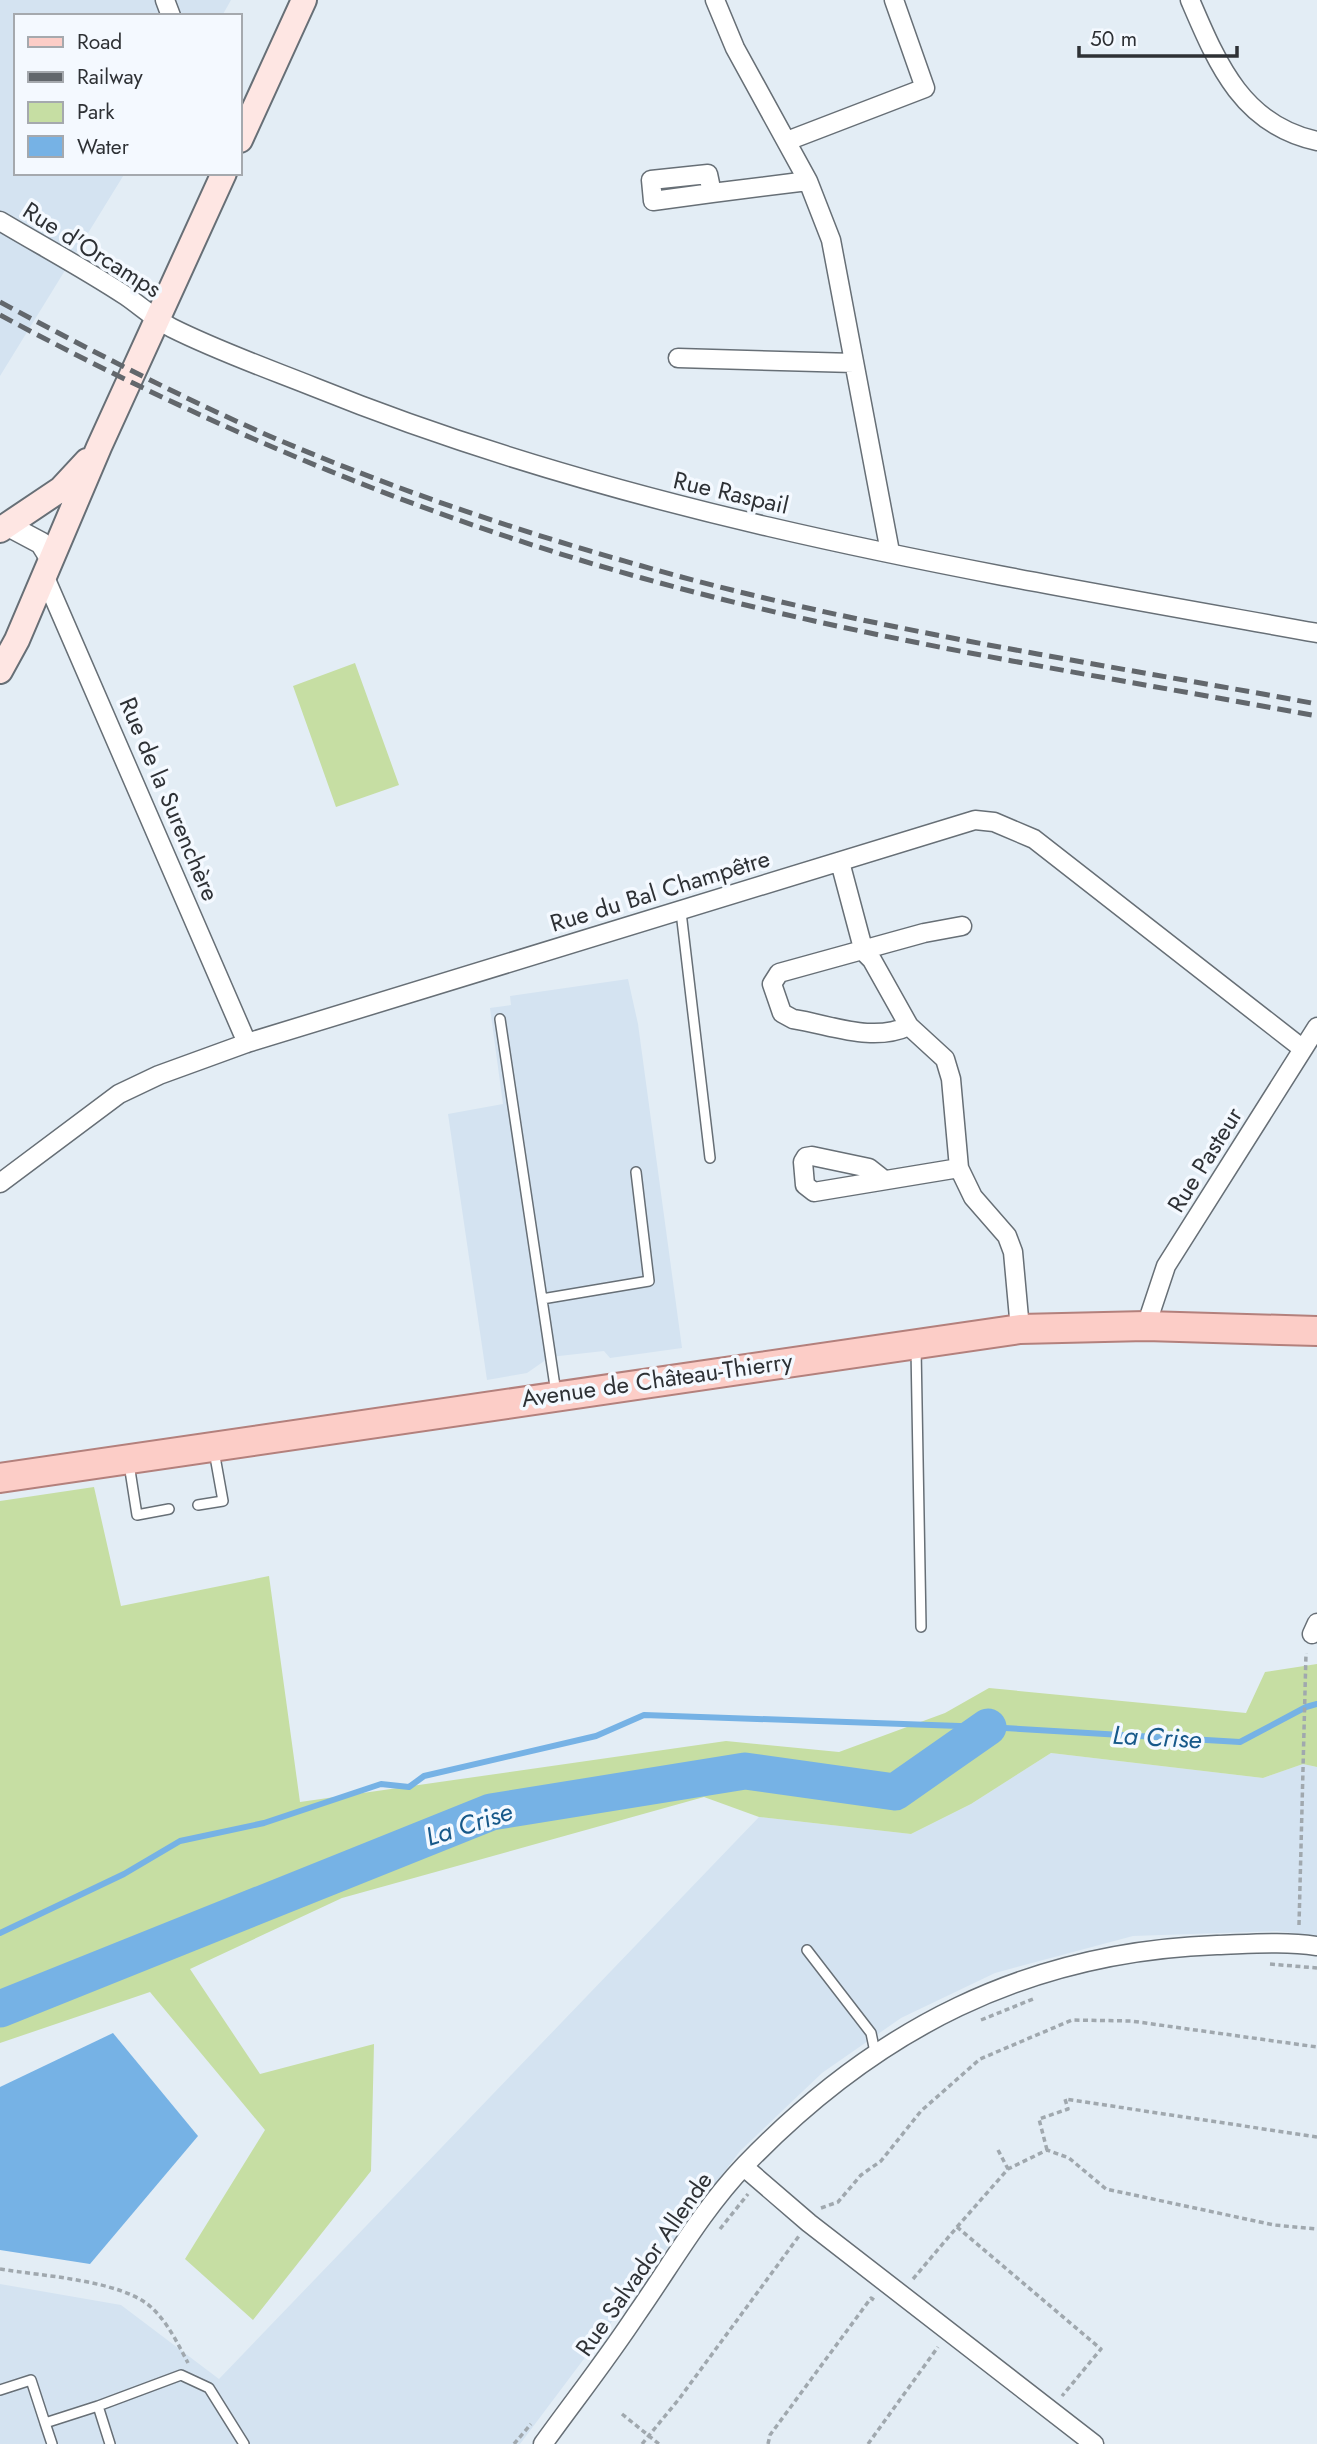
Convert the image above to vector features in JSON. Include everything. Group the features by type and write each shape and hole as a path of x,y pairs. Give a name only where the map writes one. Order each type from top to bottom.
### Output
{"main road":[{"path":"242,136 304,0"},
{"path":"0,671 8,641 48,567 99,447 223,175"},
{"path":"4,528 61,489 99,447"},
{"name":"Avenue de Château-Thierry","path":"0,1478 916,1342 1020,1329 1146,1326 1317,1331"}],"street":[{"path":"715,0 735,48 808,181 831,240 890,552"},
{"path":"1189,0 1229,82 1248,106 1275,124 1317,141"},
{"path":"788,141 925,88 899,1"},
{"path":"712,193 808,181"},
{"name":"Rue d'Orcamps","path":"0,221 129,298 157,320"},
{"name":"Rue Raspail","path":"157,320 244,362 420,429 560,475 688,509 890,552 1317,633"},
{"path":"678,358 854,363"},
{"path":"4,528 41,543 48,567"},
{"name":"Rue de la Surenchère","path":"48,567 247,1043"},
{"name":"Rue du Bal Champêtre","path":"0,1183 119,1094 159,1075 247,1043 975,820 1004,826 1034,839 1303,1049"},
{"path":"840,862 864,952 872,960 909,1026 945,1059 951,1079 959,1168 973,1197 1007,1236 1013,1252 1020,1329"},
{"path":"909,1026 891,1034 873,1036 793,1018 782,1013 772,984 779,973 864,952 924,933 962,926"},
{"name":"Rue Pasteur","path":"1146,1326 1166,1266 1317,1027"},
{"path":"883,1180 959,1168"},
{"name":"Rue Salvador Allende","path":"546,2439 601,2367 698,2222 751,2173 817,2096 876,2052 985,1994 1063,1968 1158,1948 1298,1943 1317,1946"},
{"path":"751,2173 809,2223 1094,2444"}],"lane":[{"path":"681,912 710,1158"},
{"path":"500,1019 556,1395"},
{"path":"542,1299 649,1281 636,1172"},
{"path":"916,1342 922,1627"},
{"path":"198,1505 223,1501 214,1446"},
{"path":"128,1459 137,1515 169,1509"},
{"path":"807,1950 871,2033 876,2052"},
{"path":"46,2423 181,2375 197,2379 209,2388 244,2444"},
{"path":"0,2390 32,2380 52,2444"},
{"path":"98,2406 110,2444"}],"path":[{"path":"1298,1943 1304,1660 1314,1628"},
{"path":"1258,1963 1317,1968"},
{"path":"970,2025 1046,1994"},
{"path":"642,2444 821,2207 838,2202 861,2175 881,2161 921,2111 980,2059 1072,2020 1131,2021 1317,2046"},
{"path":"1047,2150 1039,2119 1068,2109 1065,2099 1317,2137"},
{"path":"998,2150 1008,2169"},
{"path":"900,2294 1008,2169 1047,2150 1069,2158 1106,2189 1274,2225 1317,2229"},
{"path":"714,2236 751,2173"},
{"path":"957,2227 1101,2349 1050,2410"},
{"path":"0,2269 126,2290 152,2308 166,2325 197,2379"},
{"path":"768,2444 770,2435 871,2298 881,2305"},
{"path":"868,2444 949,2332"},
{"path":"622,2414 659,2444"}],"shaded area":[{"path":"0,0 231,0 223,14 14,14 14,175 124,175 0,376"},
{"path":"628,979 638,1024 682,1348 610,1358 604,1351 550,1357 527,1373 487,1380 448,1114 503,1104 490,1008 511,1005 510,996"},
{"path":"1051,1753 1263,1778 1303,1764 1317,1767 1317,1936 1277,1931 1133,1936 995,1973 901,2018 822,2073 740,2151 520,2444 0,2444 0,2284 121,2305 219,2379 759,1817 911,1834 971,1804"}],"green space":[{"path":"355,663 399,785 336,807 293,686"},
{"path":"94,1487 121,1606 269,1576 300,1802 726,1741 839,1752 945,1713 989,1688 1246,1713 1265,1672 1317,1664 1317,1767 1303,1764 1263,1778 1051,1753 971,1804 911,1834 759,1817 704,1797 342,1898 190,1969 260,2074 374,2044 371,2171 253,2320 185,2259 265,2130 150,1992 0,2043 0,1501"}],"water":[{"path":"113,2033 198,2136 90,2264 0,2250 0,2087"}],"waterway":[{"name":"La Crise","path":"0,1933 124,1874 180,1841 264,1823 381,1784 409,1787 424,1776 596,1736 644,1715 988,1727 1240,1742 1306,1707 1317,1704"},
{"name":"La Crise","path":"0,2009 491,1812 745,1771 895,1792 988,1727"}],"railway":[{"path":"0,302 136,373 274,438 410,492 549,538 642,566 809,608 978,643 1317,704"},
{"path":"0,315 156,394 314,464 475,526 558,553 642,578 809,620 978,655 1317,716"}]}
